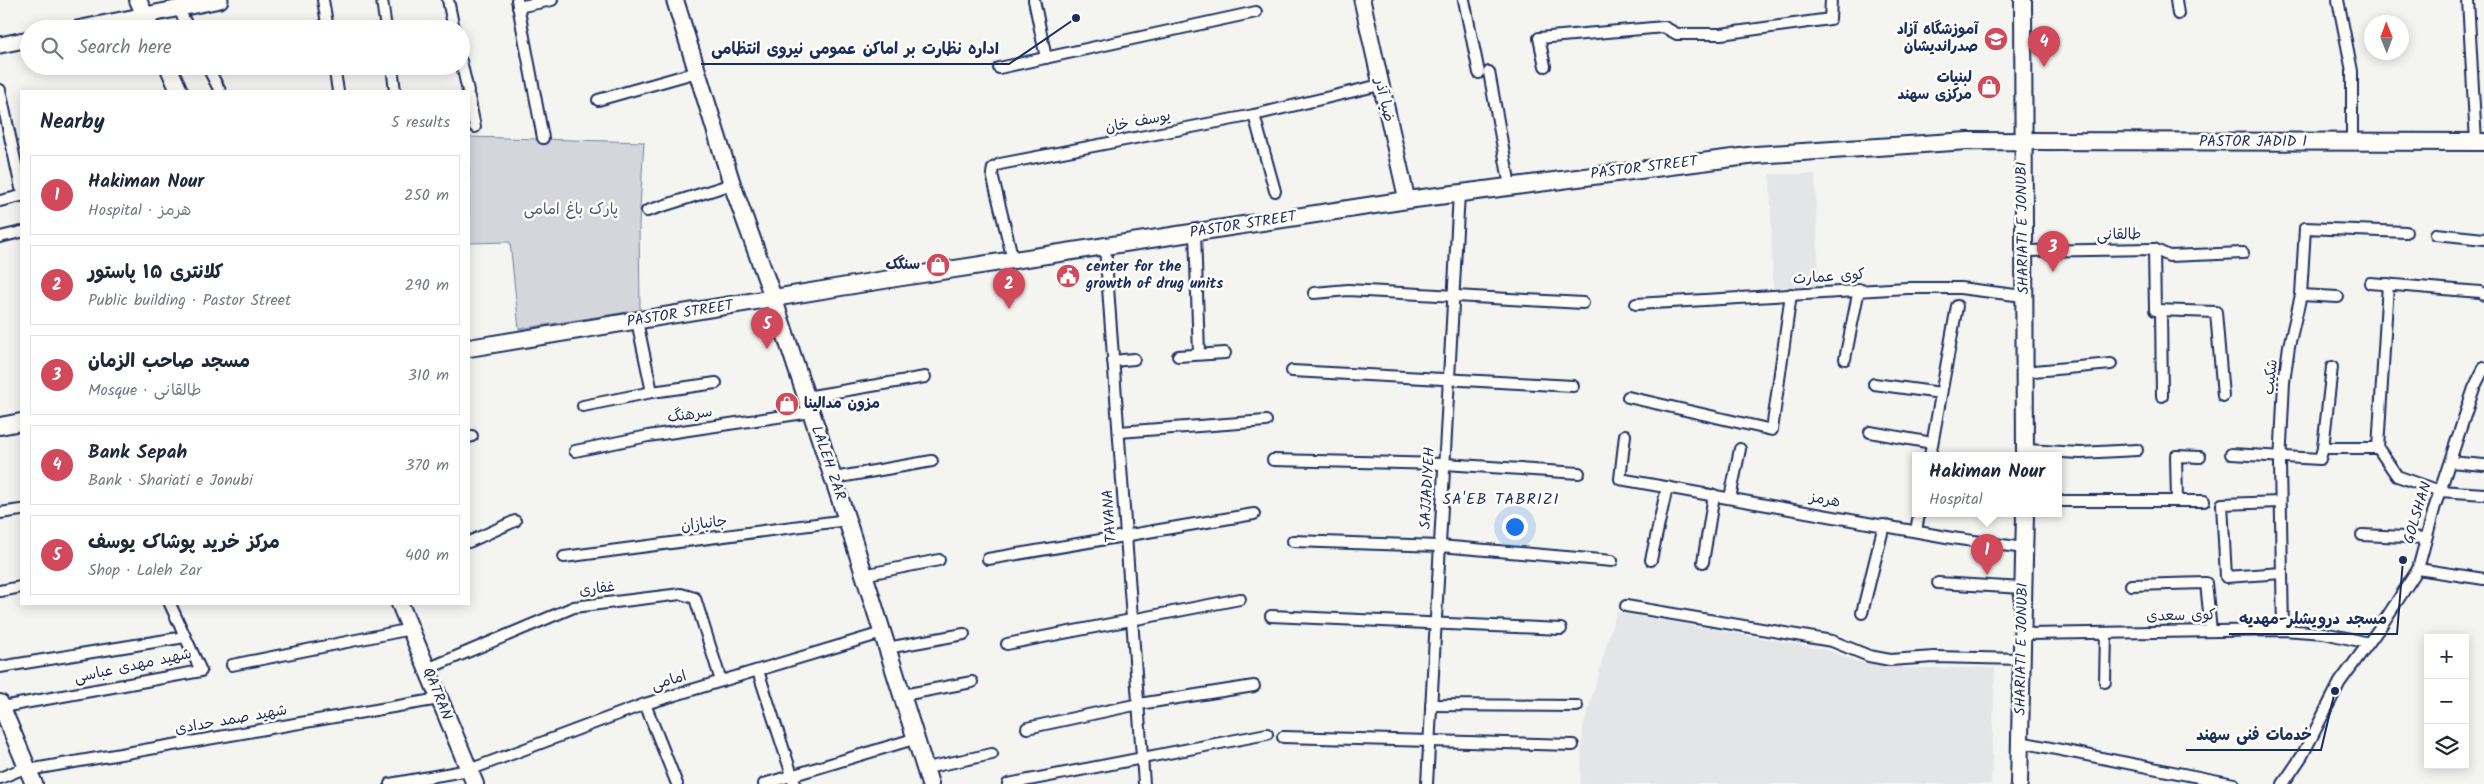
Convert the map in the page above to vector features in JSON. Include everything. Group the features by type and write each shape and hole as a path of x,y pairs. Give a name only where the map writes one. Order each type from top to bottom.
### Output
{"main road":[{"path":"118,20 220,0"},
{"name":"LALEH ZAR","path":"675,0 732,184 774,300 834,478 930,784"},
{"name":"ضیا آذر","path":"1362,0 1407,200"},
{"name":"SHARIATI E JONUBI","path":"2023,0 2022,141 2025,452"},
{"path":"0,45 20,41"},
{"path":"172,75 179,90"},
{"name":"PASTOR JADID 1","path":"2022,141 2480,142"},
{"name":"PASTOR STREET","path":"470,348 1013,260 1510,186 1756,154 1883,146 2022,141"},
{"path":"0,426 20,422"},
{"name":"SHARIATI E JONUBI","path":"2019,784 2025,517"},
{"name":"QATRAN","path":"400,605 472,777"},
{"path":"1,705 30,774"}],"street":[{"path":"323,0 326,20"},
{"path":"382,0 385,20"},
{"path":"448,0 452,20"},
{"path":"543,138 518,3 552,0"},
{"path":"1034,0 1046,58"},
{"path":"1464,0 1484,72 1510,186"},
{"path":"1545,66 1538,38 1664,27 1677,34 1722,34 1830,19 1831,0"},
{"path":"2176,0 2178,14"},
{"path":"2338,0 2352,70 2352,142"},
{"path":"2468,0 2480,142"},
{"path":"178,8 184,20"},
{"path":"999,68 1256,12"},
{"path":"598,100 698,72"},
{"path":"212,75 219,90"},
{"path":"335,75 338,90"},
{"path":"393,75 396,90"},
{"path":"464,75 468,90"},
{"name":"یوسف خان","path":"1013,260 992,174 994,168 1000,164 1254,115 1380,85"},
{"path":"0,90 2,110 17,150 20,178"},
{"path":"470,102 475,127"},
{"path":"1254,115 1275,191"},
{"path":"647,211 732,184"},
{"name":"SAJJADIYEH","path":"1427,784 1459,193"},
{"path":"0,201 20,196"},
{"name":"شکیب","path":"2283,630 2280,456 2286,369 2301,295 2305,228 2406,232"},
{"path":"0,237 20,232"},
{"path":"1195,232 1199,354"},
{"path":"2436,234 2484,240"},
{"name":"TAVANA","path":"1105,246 1144,784"},
{"path":"2154,249 2155,310 2216,312 2223,396"},
{"name":"طالقانی","path":"2023,251 2154,249 2169,256 2244,254"},
{"path":"2370,283 2480,292 2484,295"},
{"path":"2388,284 2378,448 2397,476 2440,491 2484,494"},
{"name":"کوی عمارت","path":"1636,304 1859,289 1960,288 2023,296"},
{"path":"1844,359 1859,289"},
{"path":"1314,293 1348,290 1583,303"},
{"path":"1628,396 1772,430 1791,294"},
{"path":"2301,295 2338,297"},
{"path":"1931,452 1957,306"},
{"path":"2161,310 2162,396"},
{"path":"637,321 652,392"},
{"path":"1178,356 1225,353"},
{"path":"1113,361 1134,359"},
{"path":"2024,372 2110,364"},
{"path":"2231,454 2320,459 2323,448 2332,367"},
{"name":"GOLSHAN","path":"2287,783 2340,682 2369,643 2418,569 2440,491 2480,384 2484,368"},
{"path":"1292,371 1573,386"},
{"name":"سرهنگ","path":"575,451 808,405 925,377"},
{"path":"583,406 652,392 716,383"},
{"path":"1874,384 1941,393"},
{"path":"1118,432 1266,421"},
{"path":"1870,432 1932,443"},
{"name":"هرمز","path":"1625,435 1620,479 2024,548"},
{"path":"2323,448 2378,448"},
{"path":"1730,498 1740,450"},
{"path":"2062,453 2137,450"},
{"path":"2177,501 2176,456 2200,456"},
{"path":"1273,460 1444,464 1579,473"},
{"path":"834,478 932,461"},
{"path":"2450,462 2484,465"},
{"path":"1651,560 1667,487"},
{"path":"1703,562 1714,496"},
{"path":"2062,501 2204,501"},
{"path":"2280,502 2222,504 2226,577 2282,573"},
{"path":"0,513 20,510"},
{"path":"988,558 1254,514"},
{"path":"1916,531 1918,517"},
{"name":"جانبازان","path":"564,557 847,520"},
{"path":"470,542 514,521"},
{"path":"1862,613 1884,525"},
{"path":"2362,534 2426,538"},
{"path":"1293,541 1440,546 1612,561"},
{"path":"863,575 939,560"},
{"path":"2418,569 2484,579"},
{"path":"1938,583 2024,588"},
{"path":"2131,585 2206,583 2211,631"},
{"path":"0,591 20,587"},
{"name":"غفاری","path":"427,669 574,607 681,594 695,598 721,681"},
{"path":"1007,644 1240,599"},
{"name":"شهید مهدی عباسی","path":"1,705 201,671 170,605"},
{"path":"1626,606 1832,641 1868,656 1890,660 1934,657 2022,659"},
{"path":"1271,616 1562,628"},
{"path":"232,665 411,630"},
{"name":"کوی سعدی","path":"2022,634 2283,630 2324,633 2369,643"},
{"path":"2105,682 2106,633"},
{"name":"امامی","path":"390,784 472,777 645,704 758,671 885,640 964,634"},
{"path":"0,668 185,637"},
{"path":"758,671 794,779"},
{"path":"903,695 972,682"},
{"path":"1027,728 1139,704 1254,686"},
{"name":"شهید صمد حدادی","path":"0,778 439,699"},
{"path":"645,704 678,784"},
{"path":"1431,706 1577,706"},
{"path":"1008,784 1267,734"},
{"path":"1283,737 1573,745"},
{"path":"764,784 794,779 917,738"},
{"path":"2020,742 2234,784"},
{"path":"926,768 992,754"}],"shaded area":[{"path":"1770,174 1815,174 1819,285 1773,288"},
{"path":"1616,612 1827,650 1858,662 1907,668 1995,668 1991,784 1580,784 1583,728"}],"green space":[{"name":"پارک باغ امامی","path":"470,137 644,142 639,225 640,310 519,329 510,242 470,243"}],"place":[{"name":"اداره نظارت بر اماکن عمومی نیروی انتظامی","path":"1076,18"},
{"name":"آموزشگاه آزاد صدراندیشان","path":"1996,39"},
{"name":"Bank Sepah","path":"2044,67"},
{"name":"لبنیات مرکزی سهند","path":"1989,87"},
{"name":"سنگک","path":"938,265"},
{"name":"مسجد صاحب الزمان","path":"2053,272"},
{"name":"center for the growth of drug units","path":"1068,276"},
{"name":"کلانتری ۱۵ پاستور","path":"1009,309"},
{"name":"مرکز خرید پوشاک یوسف","path":"767,349"},
{"name":"مزون مدالینا","path":"787,404"},
{"name":"مسجد درویشلر-مهدیه","path":"2403,560"},
{"name":"Hakiman Nour","path":"1987,575"},
{"name":"خدمات فنی سهند","path":"2335,691"}],"district":[{"name":"SA'EB TABRIZI","path":"1501,499"}]}
